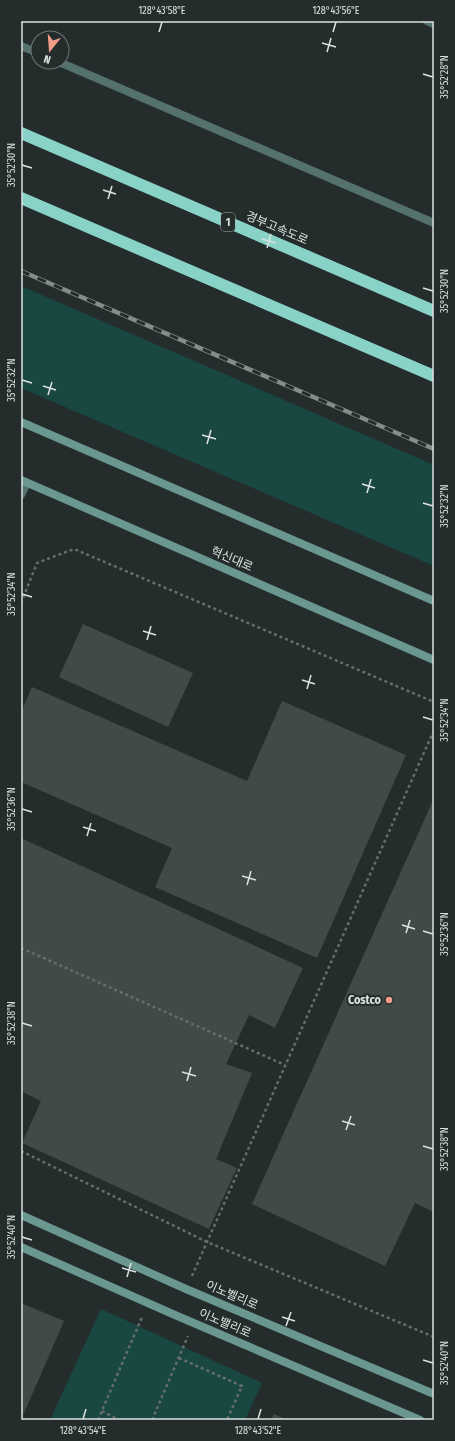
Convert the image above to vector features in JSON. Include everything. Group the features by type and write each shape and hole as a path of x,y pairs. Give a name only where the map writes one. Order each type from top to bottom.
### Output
{"highway":[{"name":"경부고속도로","path":"21,133 434,311"},
{"path":"21,198 434,376"}],"main road":[{"path":"21,422 434,601"},
{"name":"혁신대로","path":"24,482 434,660"},
{"name":"이노벨리로","path":"21,1215 186,1289 434,1394"},
{"name":"이노밸리로","path":"21,1247 193,1323 420,1420"}],"street":[{"path":"427,21 434,24"},
{"path":"70,67 434,223"},
{"path":"21,496 24,482"}],"path":[{"path":"21,603 37,563 74,549 434,702"},
{"path":"186,1289 434,730"},
{"path":"21,948 285,1065"},
{"path":"21,1152 207,1242 434,1337"},
{"path":"98,1420 148,1303"},
{"path":"152,1420 193,1323"},
{"path":"179,1358 242,1386 227,1420"},
{"path":"102,1411 119,1420"}],"green space":[{"path":"21,286 434,465 434,566 21,388"},
{"path":"101,1309 262,1383 245,1420 50,1420"}],"building":[{"path":"83,624 193,673 168,727 59,677"},
{"path":"32,687 247,781 282,701 406,755 317,958 155,887 172,848 21,782 21,712"},
{"name":"Costco","path":"434,798 434,1212 415,1203 385,1266 252,1204"},
{"path":"21,838 303,968 275,1028 249,1015 226,1064 252,1073 216,1159 237,1168 209,1229 22,1143 41,1101 21,1091"},
{"path":"21,1303 64,1321 21,1420"},
{"path":"274,1414 288,1420 271,1420"}],"railway":[{"path":"21,271 434,449"}],"place":[{"name":"Costco","path":"389,1000"}]}
